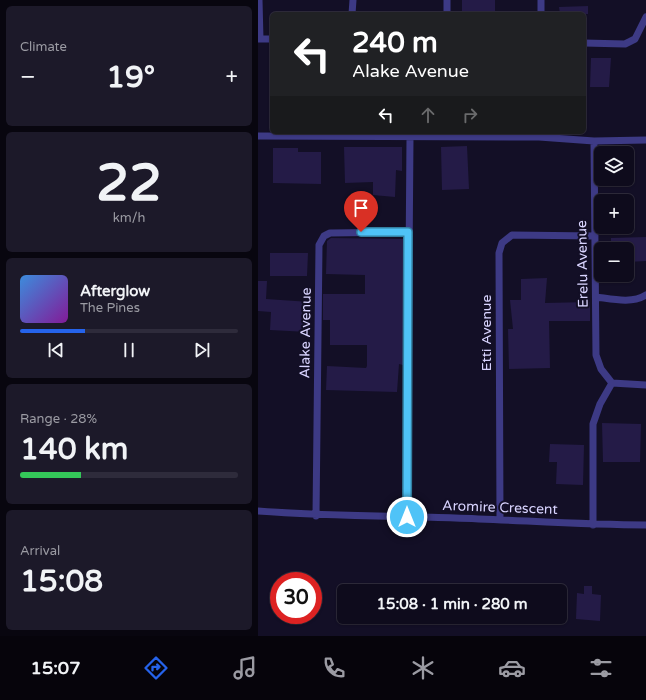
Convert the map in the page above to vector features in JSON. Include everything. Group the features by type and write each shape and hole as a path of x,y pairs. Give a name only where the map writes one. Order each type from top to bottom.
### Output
{"street":[{"path":"259,0 259,39 270,39"},
{"path":"352,12 353,0"},
{"path":"447,0 447,12"},
{"path":"541,0 541,12"},
{"path":"586,43 625,44 634,39 646,17"},
{"path":"258,136 351,134 410,138 539,135 594,141 646,140"},
{"path":"407,517 408,232 410,138"},
{"name":"Erelu Avenue","path":"594,141 596,355 601,369 612,383"},
{"name":"Alake Avenue","path":"316,516 319,245 324,236 330,233 408,232"},
{"name":"Etti Avenue","path":"500,520 499,253 502,243 512,234 595,236"},
{"path":"596,297 622,300 640,299 646,295"},
{"path":"593,525 593,424 600,404 612,383 646,385"},
{"name":"Aromire Crescent","path":"258,511 316,516 407,517 593,525 646,525"}],"building":[{"path":"462,0 495,0 495,12 462,12"},
{"path":"588,6 588,14 586,14 586,12 560,12 559,7"},
{"path":"591,58 611,58 609,87 590,87"},
{"path":"467,146 469,189 442,190 441,147"},
{"path":"344,147 402,147 402,171 396,170 395,197 373,195 373,182 345,183"},
{"path":"273,148 298,148 298,152 321,152 321,184 273,183"},
{"path":"646,237 646,261 634,262 634,242 611,242 611,238"},
{"path":"331,238 403,239 403,365 399,364 397,392 326,390 327,366 366,368 367,366 367,345 330,345 330,320 323,320 323,294 365,294 365,275 326,274 327,241"},
{"path":"270,253 308,253 307,276 270,276"},
{"path":"547,278 545,303 590,302 590,321 549,321 550,368 509,369 508,329 513,329 510,300 521,300 521,279"},
{"path":"258,281 267,281 266,299 310,302 308,332 270,330 271,312 258,311"},
{"path":"602,423 641,424 640,462 603,462"},
{"path":"550,444 584,445 583,485 556,484 557,462 549,462"},
{"path":"584,586 592,586 592,594 601,595 600,621 576,619 577,593 584,594"}],"route":[{"path":"361,232 408,232 407,517"}]}
